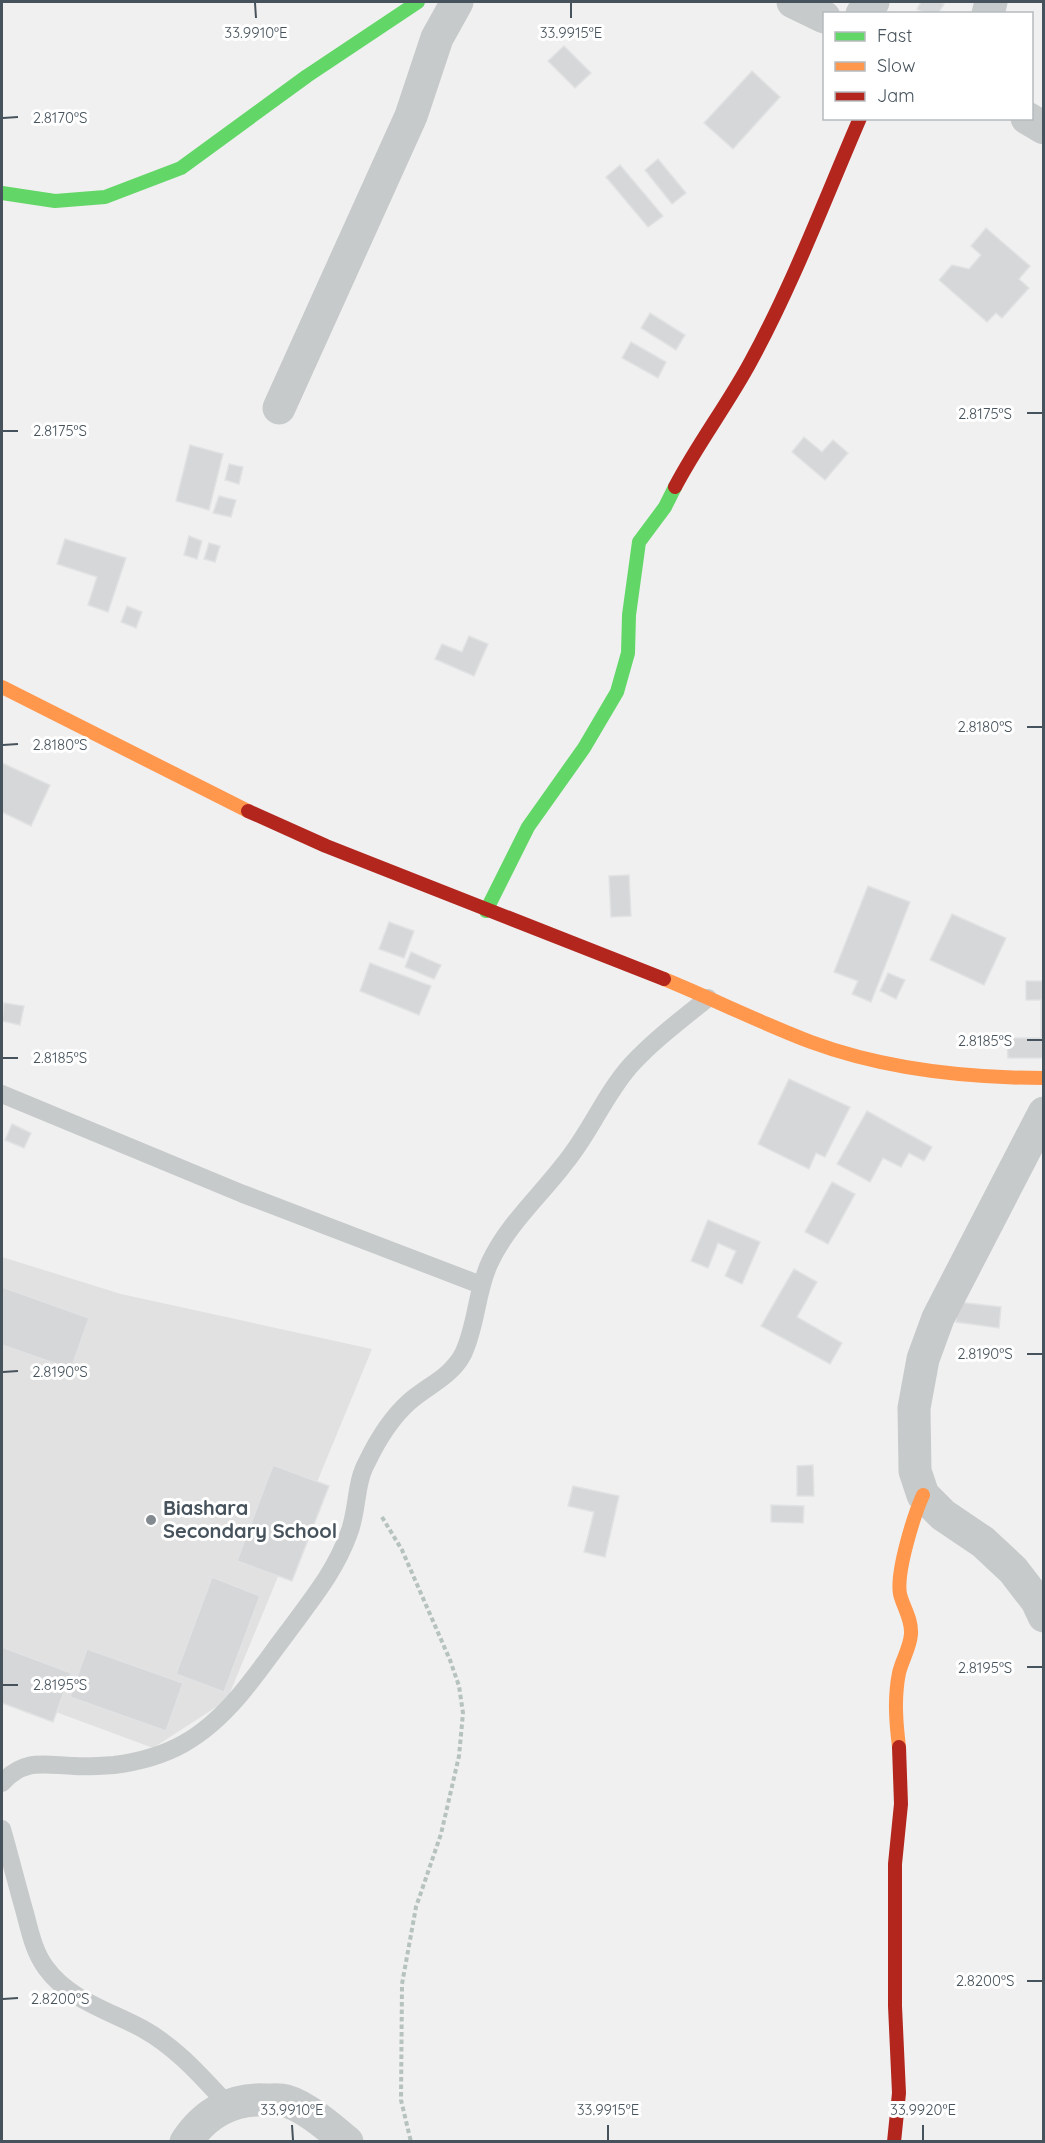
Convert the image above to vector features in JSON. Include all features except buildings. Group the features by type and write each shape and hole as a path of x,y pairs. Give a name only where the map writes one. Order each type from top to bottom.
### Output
{"street":[{"path":"2,194 55,201 105,197 181,168 307,76 418,2"},
{"path":"279,408 411,116 437,38 457,2"},
{"path":"793,2 823,16"},
{"path":"486,910 528,827 584,748 617,692 628,654 629,615 639,542 665,507 691,457 751,362 859,120"},
{"path":"1030,120 1044,128"},
{"path":"2,687 223,800 326,846 708,998 812,1042 883,1062 945,1072 1003,1078 1044,1078"},
{"path":"1044,1113 938,1318 923,1359 914,1408 915,1471 923,1495 943,1515 983,1542 1013,1570 1037,1601 1044,1616"},
{"path":"894,2142 899,2093 895,2006 895,1864 901,1804 901,1767 896,1708 899,1673 909,1645 910,1632 909,1619 900,1593 900,1581 909,1534 916,1508 923,1495"},
{"path":"186,2142 195,2127 210,2114 228,2104 256,2099 285,2100 310,2114 347,2142"}],"lane":[{"path":"2,1783 10,1773 22,1767 38,1764 78,1767 115,1765 147,1758 171,1751 214,1724 330,1577 350,1531 364,1466 389,1423 425,1389 449,1374 462,1354 490,1260 520,1215 567,1162 594,1117 630,1066 708,998"},
{"path":"2,1094 243,1194 481,1285"},
{"path":"2,1829 35,1947 46,1968 64,1986 82,1999 143,2029 171,2048 195,2069 228,2104"}],"path":[{"path":"362,1476 402,1550 430,1612 459,1686 463,1713 459,1756 441,1834 416,1907 402,1984 401,2100 411,2142"}],"shaded area":[{"name":"Biashara Secondary School","path":"2,1257 121,1294 372,1349 227,1700 153,1748 2,1692"}],"traffic: fast":[{"path":"2,193 55,201 105,197 181,168 307,76 418,2"},
{"path":"486,911 528,827 584,748 617,692 628,653 629,615 639,542 665,507 675,487"}],"traffic: slow":[{"path":"2,687 248,811"},
{"path":"664,979 792,1035 867,1059 955,1074 1044,1078"},
{"path":"899,1747 896,1710 897,1682 911,1634 899,1584 907,1544 923,1495"}],"traffic: jam":[{"path":"675,487 742,377 766,332 795,272 859,120"},
{"path":"248,811 326,846 664,979"},
{"path":"894,2142 899,2093 895,2006 895,1864 901,1804 899,1747"}],"place":[{"name":"Biashara Secondary School","path":"151,1520"}]}
